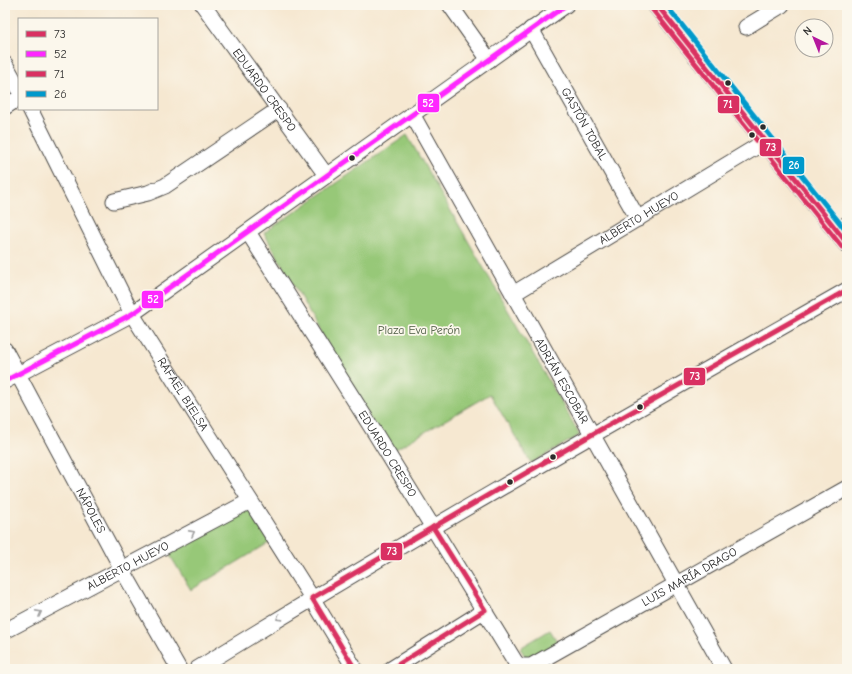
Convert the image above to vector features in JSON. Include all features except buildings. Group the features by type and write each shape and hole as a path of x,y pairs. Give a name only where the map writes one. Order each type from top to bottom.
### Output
{"main road":[{"path":"656,5 766,141 844,232"}],"street":[{"name":"EDUARDO CRESPO","path":"204,5 326,175"},
{"path":"450,5 489,60"},
{"path":"11,378 132,314 566,5"},
{"path":"746,27 782,5"},
{"name":"GASTÓN TOBAL","path":"531,30 638,219"},
{"path":"5,64 18,87"},
{"path":"5,107 18,99"},
{"path":"114,201 148,193 165,186 279,109"},
{"name":"RAFAEL BIELSA","path":"30,110 132,314 312,598 355,669"},
{"name":"ADRIÁN ESCOBAR","path":"412,114 591,435 724,669"},
{"name":"ALBERTO HUEYO","path":"513,294 766,141"},
{"name":"EDUARDO CRESPO","path":"248,232 485,610 516,663 522,666 531,666"},
{"path":"197,669 312,598 433,527 591,435 847,290"},
{"name":"NÁPOLES","path":"5,350 11,378 179,669"},
{"name":"LUIS MARÍA DRAGO","path":"531,666 847,488"},
{"name":"ALBERTO HUEYO","path":"5,631 250,502"},
{"path":"391,669 485,610"}],"green space":[{"name":"Plaza Eva Perón","path":"407,135 580,435 531,463 490,394 389,453 264,233"},
{"path":"250,501 272,541 191,590 168,552"},
{"path":"550,630 560,646 529,663 520,648"}],"transit line":[{"name":"52","path":"5,381 132,314 566,5"},
{"name":"73","path":"657,5 847,243"},
{"name":"26","path":"666,5 847,232"},
{"name":"71","path":"652,9 842,247"},
{"name":"73","path":"355,669 312,598 591,435 847,290"},
{"name":"73","path":"391,669 485,610 433,527"}]}
